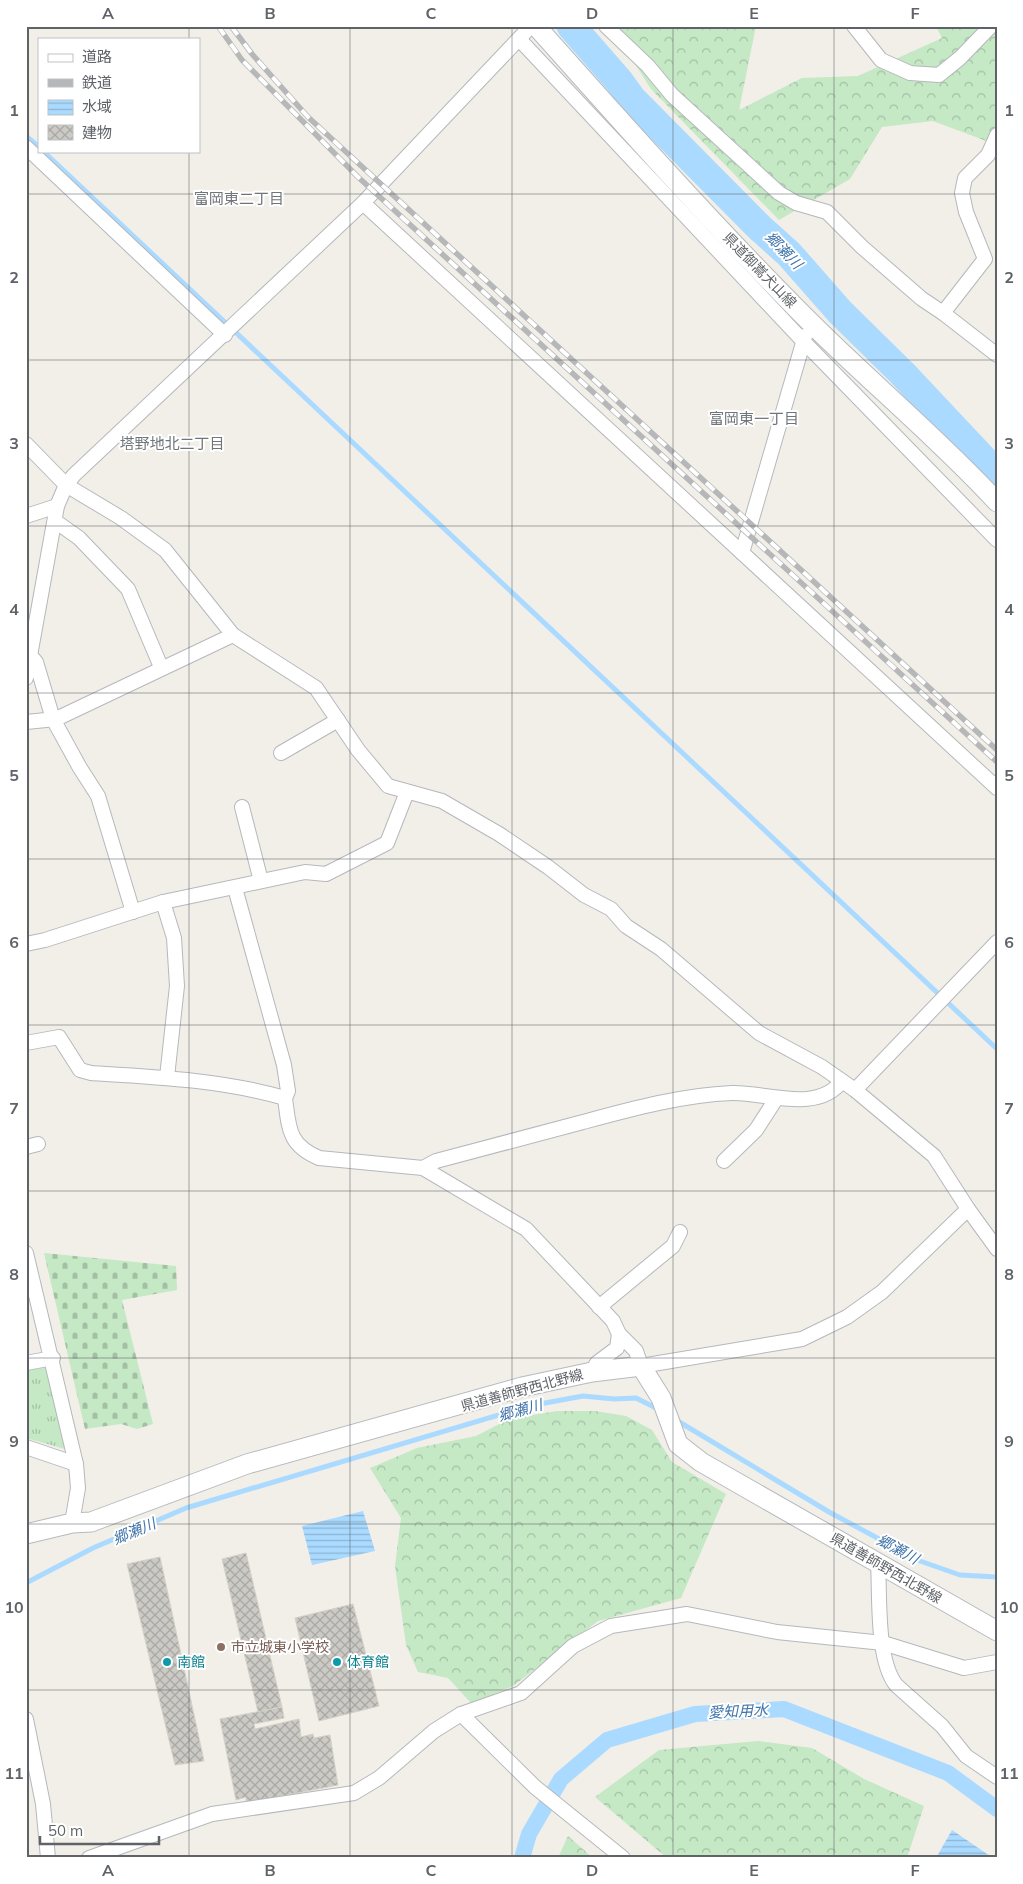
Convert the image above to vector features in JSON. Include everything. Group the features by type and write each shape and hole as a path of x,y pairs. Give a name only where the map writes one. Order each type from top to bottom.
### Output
{"main road":[{"name":"県道御嵩犬山線","path":"536,26 665,170 809,321 971,474 997,502"},
{"name":"県道善師野西北野線","path":"26,1534 72,1523 91,1522 247,1464 522,1387 592,1372 641,1366 661,1398 678,1444 701,1462 997,1631"}],"street":[{"path":"26,678 57,506 66,485 74,474 225,335 363,203 532,26"},
{"path":"606,26 648,66 672,95 779,193 796,203 827,212 862,247 922,299 997,355"},
{"path":"854,26 881,60 910,73 939,75 960,58 992,26"},
{"path":"519,40 804,342 997,540"},
{"path":"943,313 985,259 966,212 962,193 965,178 988,155 997,135"},
{"path":"26,148 225,335"},
{"path":"363,203 997,788"},
{"path":"742,554 809,321"},
{"path":"26,444 66,485 122,518 165,550 232,635 316,688 376,774 388,786 442,801 516,845 584,895 611,909 626,926 661,949 759,1033 822,1067 855,1090 934,1156 968,1209 997,1249"},
{"path":"26,516 57,506"},
{"path":"55,521 86,545 128,589 161,667"},
{"path":"26,722 53,719 232,635"},
{"path":"29,654 36,662 53,719 98,796 132,912"},
{"path":"280,753 338,720"},
{"path":"26,944 45,940 164,902 305,872 326,874 387,843 407,792"},
{"path":"242,807 261,881"},
{"path":"235,888 284,1065 288,1091 285,1098 289,1133 306,1153 319,1158 422,1168 526,1229 613,1321 619,1334 636,1351 641,1366 802,1338 847,1317 882,1292 968,1209"},
{"path":"164,902 174,938 178,986 167,1077"},
{"path":"855,1090 997,942"},
{"path":"26,1043 59,1037 80,1070 85,1072 167,1077 251,1088 285,1098"},
{"path":"422,1168 436,1161 640,1107 732,1093 776,1099 806,1099 834,1092 842,1081"},
{"path":"724,1161 756,1130 776,1099"},
{"path":"599,1307 673,1246 680,1232"},
{"path":"26,1253 53,1358 76,1464 78,1488 72,1523"},
{"path":"592,1372 597,1362 617,1348 619,1334"},
{"path":"26,1363 53,1358"},
{"path":"26,1447 76,1464"},
{"path":"878,1563 883,1643 890,1677 896,1685 942,1726 966,1756 997,1777"},
{"path":"89,1858 212,1814 354,1793 379,1778 434,1731 460,1714 521,1693 573,1646 611,1626 687,1614 776,1632 883,1643 964,1668 997,1662"},
{"path":"460,1714 535,1787 566,1810 623,1858"},
{"path":"26,1719 43,1804 48,1858"}],"green space":[{"path":"611,26 756,26 739,110 802,78 858,76 942,38 936,26 997,26 997,145 933,121 882,127 850,179 779,220 651,89"},
{"path":"44,1253 176,1266 177,1290 122,1300 153,1424 137,1429 121,1424 85,1429"},
{"path":"48,1367 65,1449 26,1438 26,1370"},
{"path":"557,1411 595,1411 626,1416 652,1430 672,1462 726,1494 681,1598 598,1621 513,1686 471,1703 448,1678 418,1672 406,1645 395,1566 401,1518 370,1468 417,1448 476,1436 509,1419"},
{"path":"758,1741 812,1748 864,1779 924,1806 907,1858 667,1858 595,1797 659,1750"},
{"path":"568,1836 593,1858 558,1858"}],"water":[{"path":"363,1511 375,1551 312,1565 302,1526"},
{"path":"952,1830 993,1858 936,1858"}],"building":[{"path":"246,1553 282,1707 258,1712 222,1559"},
{"name":"南館","path":"160,1557 204,1761 175,1765 127,1564"},
{"name":"体育館","path":"353,1604 379,1706 319,1721 295,1618"},
{"path":"282,1707 284,1718 254,1724 255,1729 299,1719 301,1737 313,1734 314,1738 330,1735 338,1785 246,1803 246,1797 236,1800 220,1719"}],"waterway":[{"name":"郷瀬川","path":"571,26 619,81 632,99 760,228 789,254 840,312 902,373 997,474"},
{"path":"26,136 38,146"},
{"path":"44,152 997,1049"},
{"name":"郷瀬川","path":"26,1583 93,1548 186,1508 529,1406 583,1396 614,1399 636,1398 660,1410"},
{"name":"郷瀬川","path":"676,1420 829,1512 920,1561 960,1575 997,1577"},
{"name":"愛知用水","path":"522,1858 529,1834 561,1779 607,1740 695,1714 784,1709 948,1773 997,1809"}],"railway":[{"path":"218,26 242,60 358,177 997,762"},
{"path":"231,26 252,54 308,117 997,750"}],"place":[{"name":"市立城東小学校","path":"221,1647"},
{"name":"南館","path":"167,1662"},
{"name":"体育館","path":"337,1662"}],"district":[{"name":"富岡東二丁目","path":"239,198"},
{"name":"富岡東一丁目","path":"754,418"},
{"name":"塔野地北二丁目","path":"172,443"}]}
